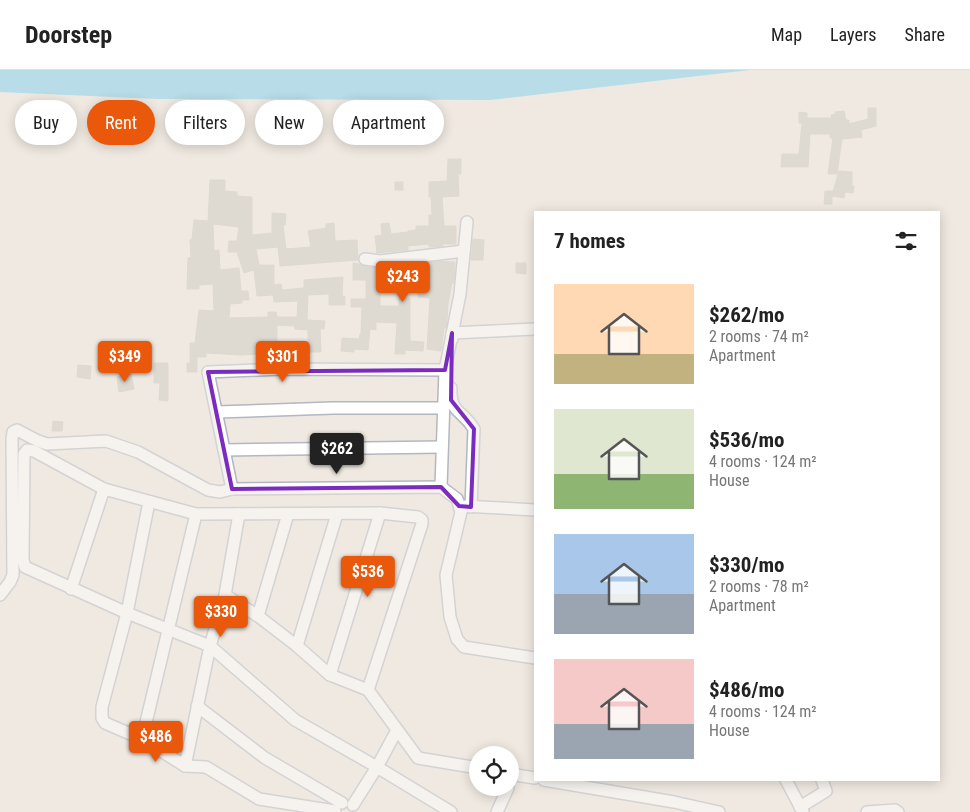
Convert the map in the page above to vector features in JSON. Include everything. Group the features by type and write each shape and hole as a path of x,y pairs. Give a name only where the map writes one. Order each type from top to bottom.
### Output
{"street":[{"path":"441,487 445,370 460,294 467,222"},
{"path":"365,259 380,261 464,252"},
{"path":"452,333 534,329"},
{"path":"452,333 451,400 453,406 469,420 474,429 465,507 461,512 446,574 450,617 457,639 464,647 534,658"},
{"path":"232,489 208,372 283,369 445,370"},
{"path":"217,412 333,408 444,408"},
{"path":"0,595 13,575 12,438 13,432 17,430 47,444 106,441 138,452 208,490 220,492 232,489 441,487 465,507 534,510"},
{"path":"224,450 442,447"},
{"path":"368,690 422,524 422,520 418,517 380,514 196,514 104,489 34,451 28,450 24,454 23,560 25,567 127,613 210,646 295,720 451,812"},
{"path":"71,589 104,489"},
{"path":"149,502 127,613 102,707 102,718 105,723 142,739 185,766 206,767 259,800 344,808"},
{"path":"142,739 167,628 196,514"},
{"path":"185,766 210,646 225,594 240,514"},
{"path":"258,616 288,514"},
{"path":"297,646 337,514"},
{"path":"330,675 380,514"},
{"path":"225,594 297,646 330,675 368,690 418,758 469,766"},
{"path":"197,706 265,758 344,808"},
{"path":"344,808 377,767 397,730"},
{"path":"519,777 534,778"},
{"path":"550,781 674,802 719,812"},
{"path":"787,781 802,809 826,791 822,781"},
{"path":"497,812 504,796"},
{"path":"867,812 895,810 898,812"}],"highlighted area":[{"path":"452,333 451,400 474,429 471,507 459,506 441,487 232,489 208,372 445,370"}],"water":[{"path":"0,70 750,70 490,100 158,99 0,92"}],"building":[{"path":"868,108 876,108 876,126 861,130 862,137 842,139 837,174 828,174 833,138 830,138 830,134 810,134 808,167 781,167 782,154 799,154 802,123 799,123 799,112 807,113 807,118 832,118 831,115 836,114 835,112 844,111 849,124 868,119"},
{"path":"448,159 461,159 461,174 458,174 459,196 442,197 444,226 456,226 456,244 429,247 429,244 408,246 408,250 377,253 375,236 382,235 381,224 389,223 391,234 416,230 416,226 429,226 429,215 432,215 429,182 447,181"},
{"path":"839,171 852,172 853,193 845,192 844,198 832,196 832,204 824,204 825,191 833,191 832,195"},
{"path":"210,180 225,180 225,191 237,192 237,196 252,197 252,235 272,233 272,213 286,214 285,225 283,225 286,249 311,247 308,231 326,228 326,224 334,223 335,241 357,240 358,260 280,266 278,247 256,249 259,265 274,265 274,285 281,284 282,290 304,288 304,280 343,277 342,296 345,296 345,305 329,305 329,294 308,295 307,320 325,321 324,329 320,329 321,352 308,352 308,330 295,329 295,326 277,325 277,349 259,349 259,354 206,353 206,357 197,357 197,372 187,372 187,363 190,363 190,343 195,343 199,310 214,311 213,284 199,285 199,289 187,289 188,258 191,257 190,240 192,239 194,220 208,221","holes":["213,224 239,227 237,241 229,241 228,252 237,252 244,273 254,270 257,296 273,295 274,302 298,301 297,317 277,317 276,312 268,312 268,317 229,318 230,304 249,300 248,291 241,291 239,268 220,270 219,250 214,251"]},
{"path":"395,182 403,182 403,190 395,190"},
{"path":"473,239 484,240 483,260 471,260"},
{"path":"440,261 455,262 454,283 452,283 441,351 427,349 430,298 418,297 419,281 397,281 397,286 380,287 380,306 399,306 399,298 410,298 410,341 424,342 423,351 405,350 405,354 395,354 397,323 376,322 376,330 370,329 368,350 354,349 354,352 341,351 342,338 359,339 361,334 362,307 351,307 351,299 366,299 366,280 353,280 353,263 381,268"},
{"path":"516,263 526,263 526,274 516,273"},
{"path":"154,363 168,363 168,401 159,400 160,383 154,383"},
{"path":"78,365 91,366 90,379 77,377"},
{"path":"131,374 134,389 119,392 117,377"},
{"path":"53,421 63,422 62,431 52,431"}]}
